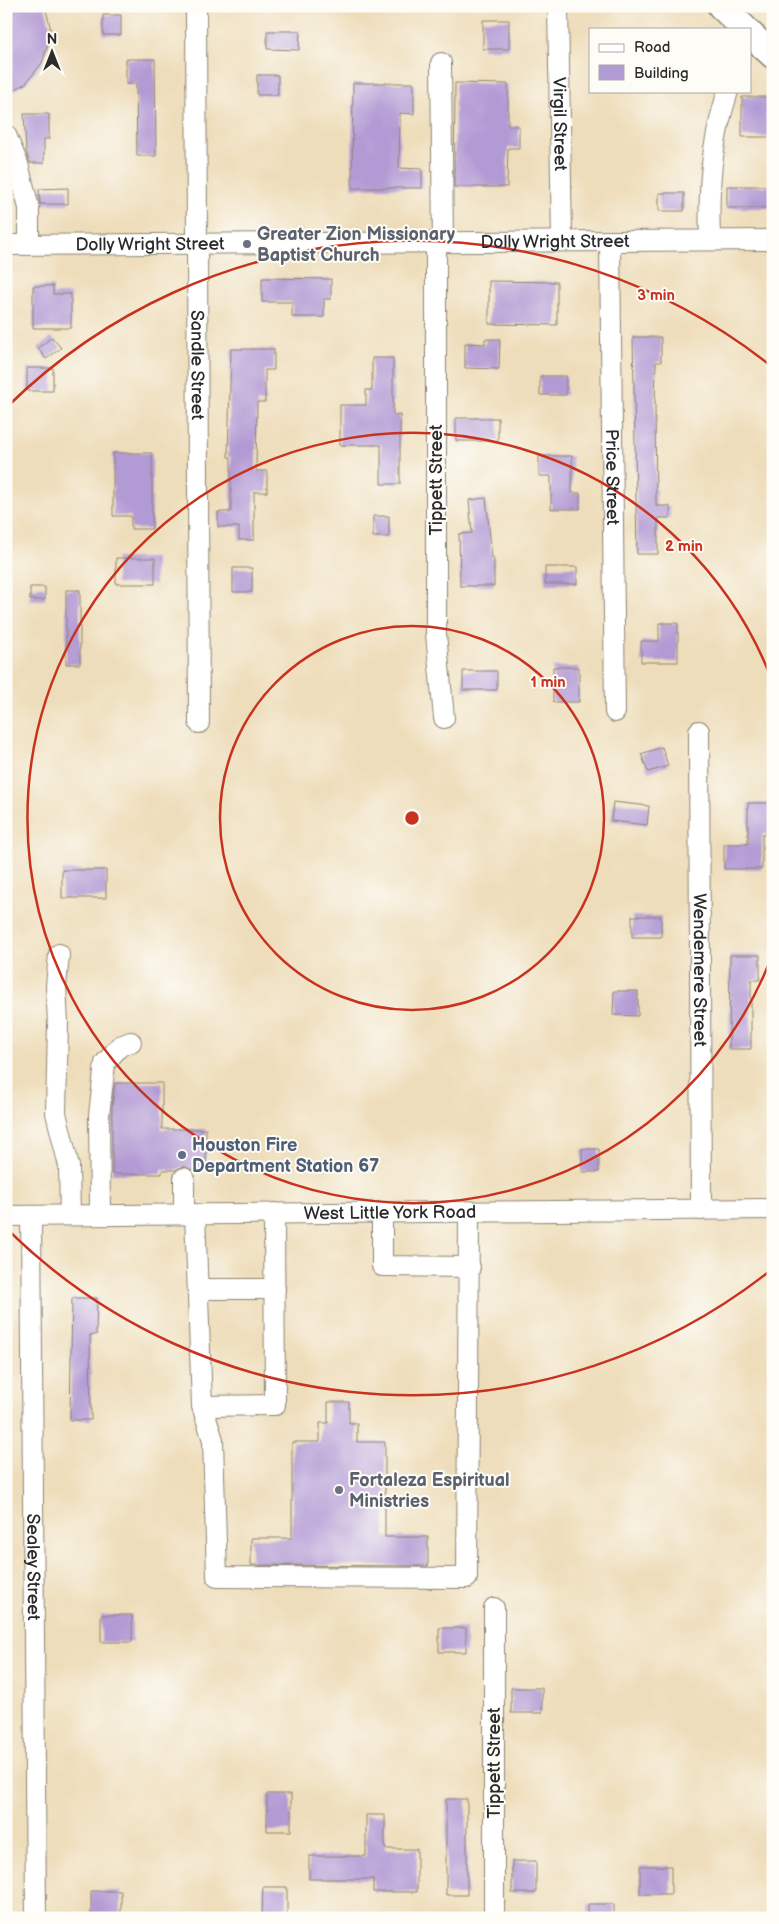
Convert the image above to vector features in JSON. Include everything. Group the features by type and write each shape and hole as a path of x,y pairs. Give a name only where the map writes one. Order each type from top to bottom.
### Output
{"main road":[{"path":"721,6 742,28"}],"street":[{"name":"Sandle Street","path":"196,6 199,723"},
{"name":"Virgil Street","path":"558,6 562,241"},
{"name":"Tippett Street","path":"441,64 436,634 444,718"},
{"path":"710,240 709,202 712,155 728,92"},
{"path":"6,135 18,164 29,208 29,245"},
{"name":"Dolly Wright Street","path":"6,245 773,240"},
{"name":"Price Street","path":"610,242 615,712"},
{"name":"Wendemere Street","path":"699,730 701,1210"},
{"path":"59,954 56,986 58,1023 56,1113 69,1166 70,1215"},
{"path":"100,1214 99,1115 105,1063 120,1046 131,1042"},
{"path":"184,1178 198,1289 202,1406 213,1440 217,1577 468,1578 469,1211"},
{"name":"West Little York Road","path":"6,1216 773,1209"},
{"path":"382,1212 382,1266 470,1267"},
{"path":"202,1406 275,1405 274,1213"},
{"name":"Sealey Street","path":"31,1216 36,1918"},
{"path":"198,1289 275,1289"},
{"name":"Tippett Street","path":"494,1608 494,1918"}],"building":[{"path":"6,6 45,6 50,26 50,39 42,63 26,83 6,95"},
{"path":"103,15 121,15 121,35 103,35"},
{"path":"483,20 509,20 509,49 483,49"},
{"path":"267,31 300,31 299,50 267,49"},
{"path":"126,59 155,59 156,156 137,156 136,84 126,84"},
{"path":"257,75 278,75 278,95 257,95"},
{"path":"353,83 414,83 414,114 400,113 399,168 422,169 422,188 352,188"},
{"path":"455,83 508,84 508,126 519,126 519,148 508,148 507,187 454,187"},
{"path":"742,97 773,97 773,137 742,137"},
{"path":"24,114 49,114 49,139 44,139 44,163 30,163 26,151"},
{"path":"727,186 773,186 773,208 727,208"},
{"path":"68,188 68,204 40,204 39,189"},
{"path":"659,193 684,193 684,211 659,211"},
{"path":"262,278 331,279 331,299 324,299 324,317 292,317 292,302 262,302"},
{"path":"489,281 557,282 557,325 489,324"},
{"path":"33,286 53,286 53,294 71,294 71,328 33,328"},
{"path":"52,337 61,348 46,359 38,348"},
{"path":"633,337 661,337 661,362 656,362 656,506 670,506 670,518 658,518 658,554 637,554"},
{"path":"485,339 500,339 499,369 465,368 465,343 485,344"},
{"path":"231,349 274,349 274,370 265,370 265,402 257,402 256,471 267,471 267,492 254,492 254,540 239,540 239,527 218,527 218,512 231,512 231,457 228,457"},
{"path":"372,358 393,358 393,415 400,415 400,484 381,484 381,445 340,445 340,405 366,405 366,390 372,390"},
{"path":"27,368 53,368 53,391 27,391"},
{"path":"540,376 566,376 566,395 540,395"},
{"path":"456,418 498,418 498,441 456,441"},
{"path":"113,453 152,453 152,529 131,529 131,516 113,516"},
{"path":"539,456 572,456 572,493 580,493 580,509 551,509 551,476 539,476"},
{"path":"486,498 492,558 494,558 494,586 460,586 459,534 472,533 469,500"},
{"path":"373,516 389,516 389,537 373,537"},
{"path":"116,558 155,558 155,584 116,584"},
{"path":"545,567 577,567 577,584 545,584"},
{"path":"233,568 252,568 252,592 233,592"},
{"path":"30,587 45,587 45,600 30,600"},
{"path":"66,590 80,590 80,664 66,664"},
{"path":"659,623 678,623 678,662 641,662 641,641 659,641"},
{"path":"553,667 579,667 579,702 553,702"},
{"path":"463,671 497,671 497,690 463,690"},
{"path":"662,747 668,766 648,772 641,754"},
{"path":"613,802 649,806 647,825 611,821"},
{"path":"748,803 770,803 770,834 762,834 762,869 724,869 724,844 748,844"},
{"path":"62,870 106,870 106,898 62,898"},
{"path":"632,916 661,916 661,937 632,937"},
{"path":"730,955 760,955 760,980 751,980 751,1049 729,1049"},
{"path":"614,991 638,991 638,1016 613,1015"},
{"path":"115,1083 162,1083 162,1129 206,1129 206,1170 192,1170 184,1166 176,1170 162,1170 162,1174 112,1174 112,1107"},
{"path":"582,1149 599,1149 599,1172 582,1172"},
{"path":"72,1298 97,1298 96,1335 90,1335 91,1420 70,1420"},
{"name":"Fortaleza Espiritual Ministries","path":"328,1402 349,1402 349,1423 357,1423 357,1442 385,1442 385,1537 428,1537 428,1566 251,1565 251,1538 292,1538 292,1442 320,1442 320,1423 328,1423"},
{"path":"101,1615 132,1615 132,1642 101,1642"},
{"path":"439,1628 466,1628 466,1652 439,1652"},
{"path":"511,1688 542,1688 542,1713 511,1713"},
{"path":"267,1794 291,1794 291,1831 267,1831"},
{"path":"446,1799 467,1799 467,1895 446,1895"},
{"path":"366,1815 385,1815 385,1849 417,1849 417,1892 373,1892 373,1879 309,1879 309,1856 366,1856"},
{"path":"512,1861 536,1861 536,1893 512,1893"},
{"path":"640,1866 671,1866 671,1894 640,1894"},
{"path":"263,1887 287,1887 287,1918 262,1918"},
{"path":"91,1891 121,1891 121,1918 91,1918"},
{"path":"588,1904 614,1904 614,1918 588,1918"}],"place":[{"name":"Greater Zion Missionary Baptist Church","path":"247,244"},
{"name":"Houston Fire Department Station 67","path":"182,1155"},
{"name":"Fortaleza Espiritual Ministries","path":"339,1490"}]}
